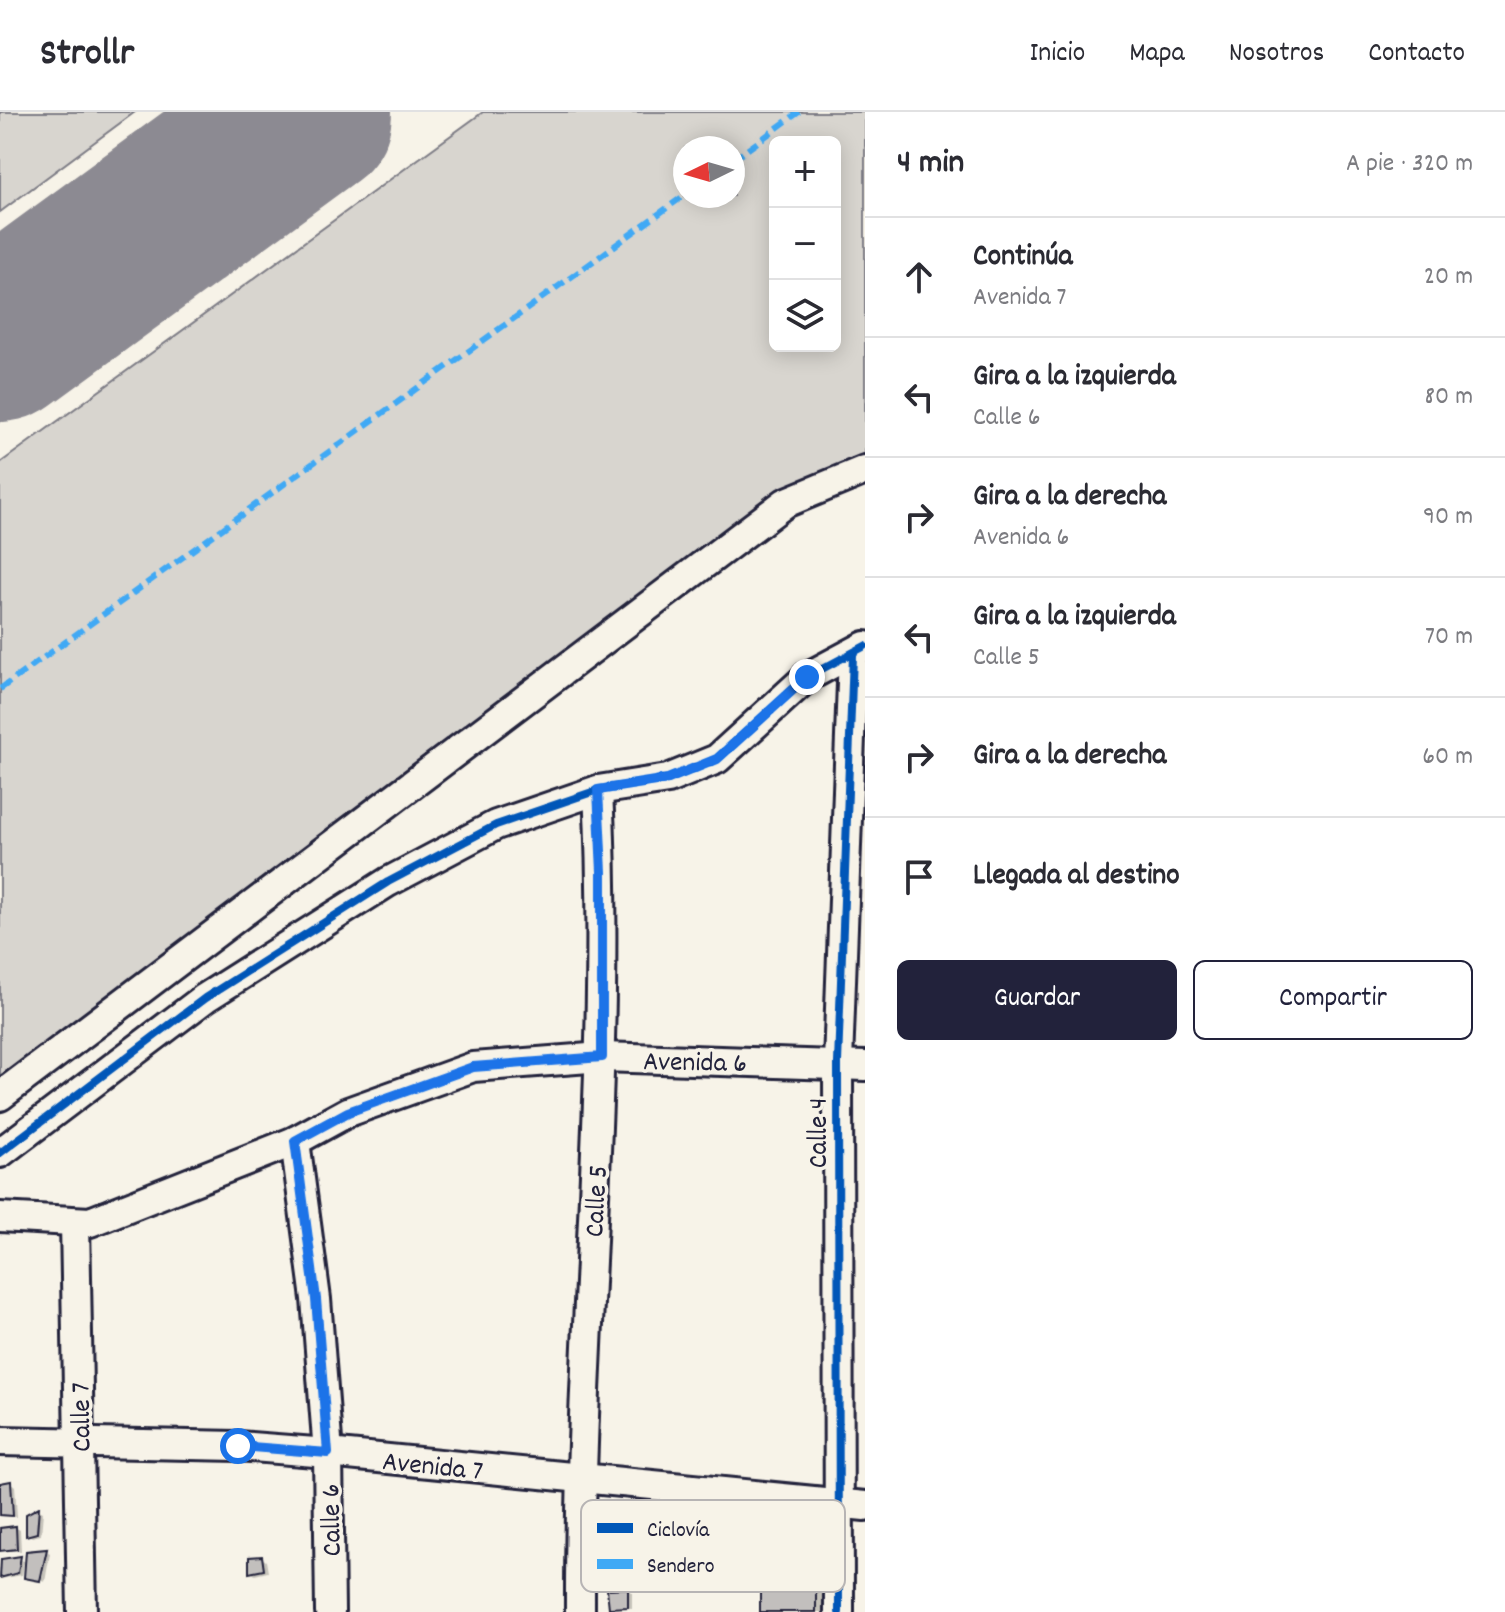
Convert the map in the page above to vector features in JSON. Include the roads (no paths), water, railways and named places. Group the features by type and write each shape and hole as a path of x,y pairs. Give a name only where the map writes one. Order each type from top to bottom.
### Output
{"street":[{"path":"0,1096 785,503 865,470"},
{"path":"0,1153 205,998 388,882 496,825 598,790 668,779 717,759 807,677 859,651"},
{"name":"Calle 4","path":"845,1563 852,1505 851,1065 859,651"},
{"name":"Calle 5","path":"580,1612 580,1479 602,1057 602,872 598,790"},
{"name":"Avenida 6","path":"0,1217 90,1222 295,1141 348,1112 473,1067 602,1057 851,1065"},
{"name":"Calle 6","path":"295,1141 316,1299 328,1453 330,1612"},
{"name":"Calle 7","path":"75,1222 82,1612"},
{"name":"Avenida 7","path":"0,1441 328,1453 800,1500"},
{"name":"Calle 4","path":"839,1612 841,1592"}]}
